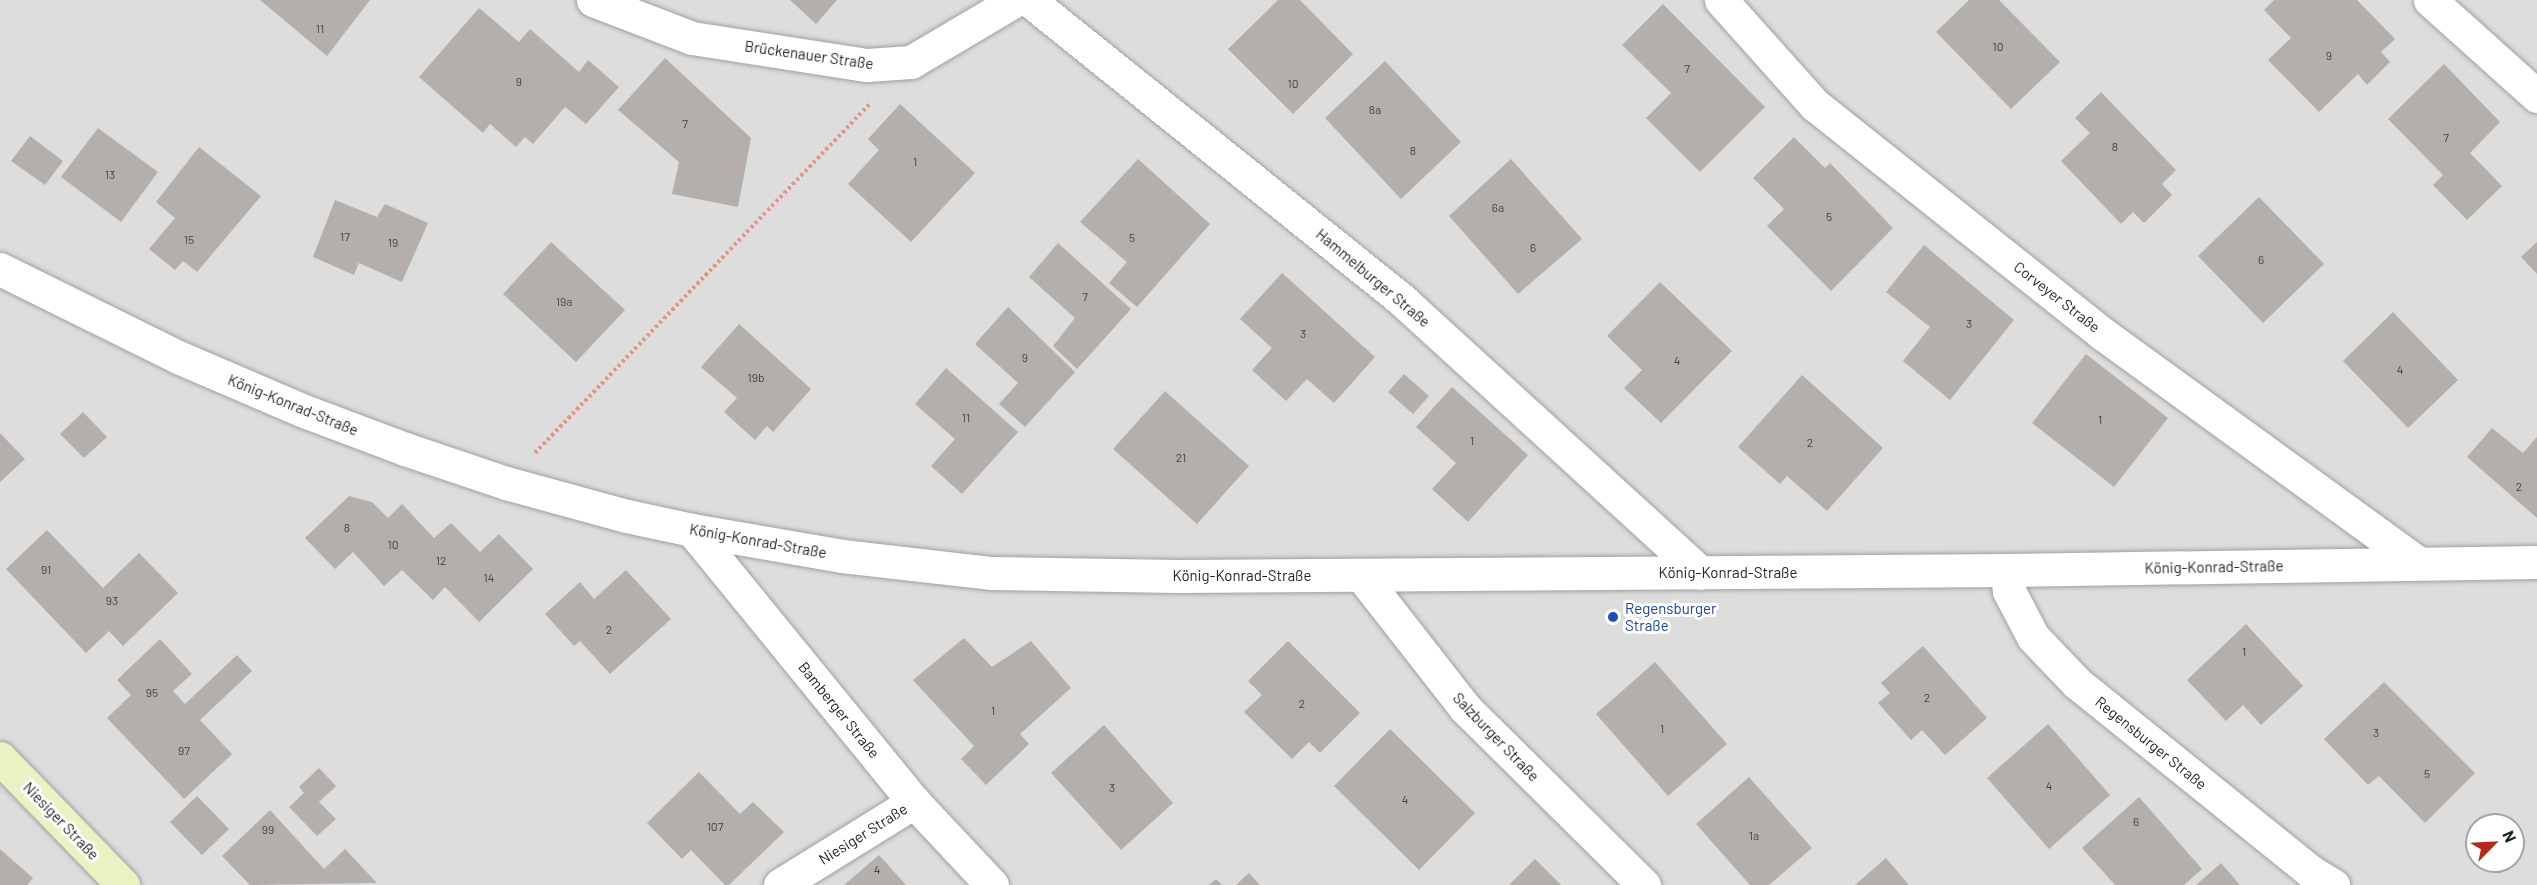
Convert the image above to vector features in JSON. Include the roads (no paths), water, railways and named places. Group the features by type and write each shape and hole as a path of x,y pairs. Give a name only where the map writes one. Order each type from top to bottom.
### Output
{"main road":[{"name":"Niesiger Straße","path":"0,758 123,885"}],"street":[{"name":"Brückenauer Straße","path":"593,0 692,38 867,65 911,62 1016,0"},
{"name":"Hammelburger Straße","path":"1029,0 1403,301 1701,573"},
{"name":"Corveyer Straße","path":"1722,0 1815,105 2103,334 2418,563"},
{"path":"2430,0 2537,96"},
{"name":"König-Konrad-Straße","path":"0,269 178,357 304,411 405,449 506,483 692,530 842,556 992,573 1362,576 2537,562"},
{"name":"Bamberger Straße","path":"692,530 914,802 992,885"},
{"name":"Regensburger Straße","path":"2007,570 2009,591 2033,637 2077,683 2311,872 2332,885"},
{"name":"Salzburger Straße","path":"1362,576 1465,708 1644,885"},
{"name":"Niesiger Straße","path":"780,885 914,802"}],"place":[{"name":"Regensburger Straße","path":"1613,617"}]}
